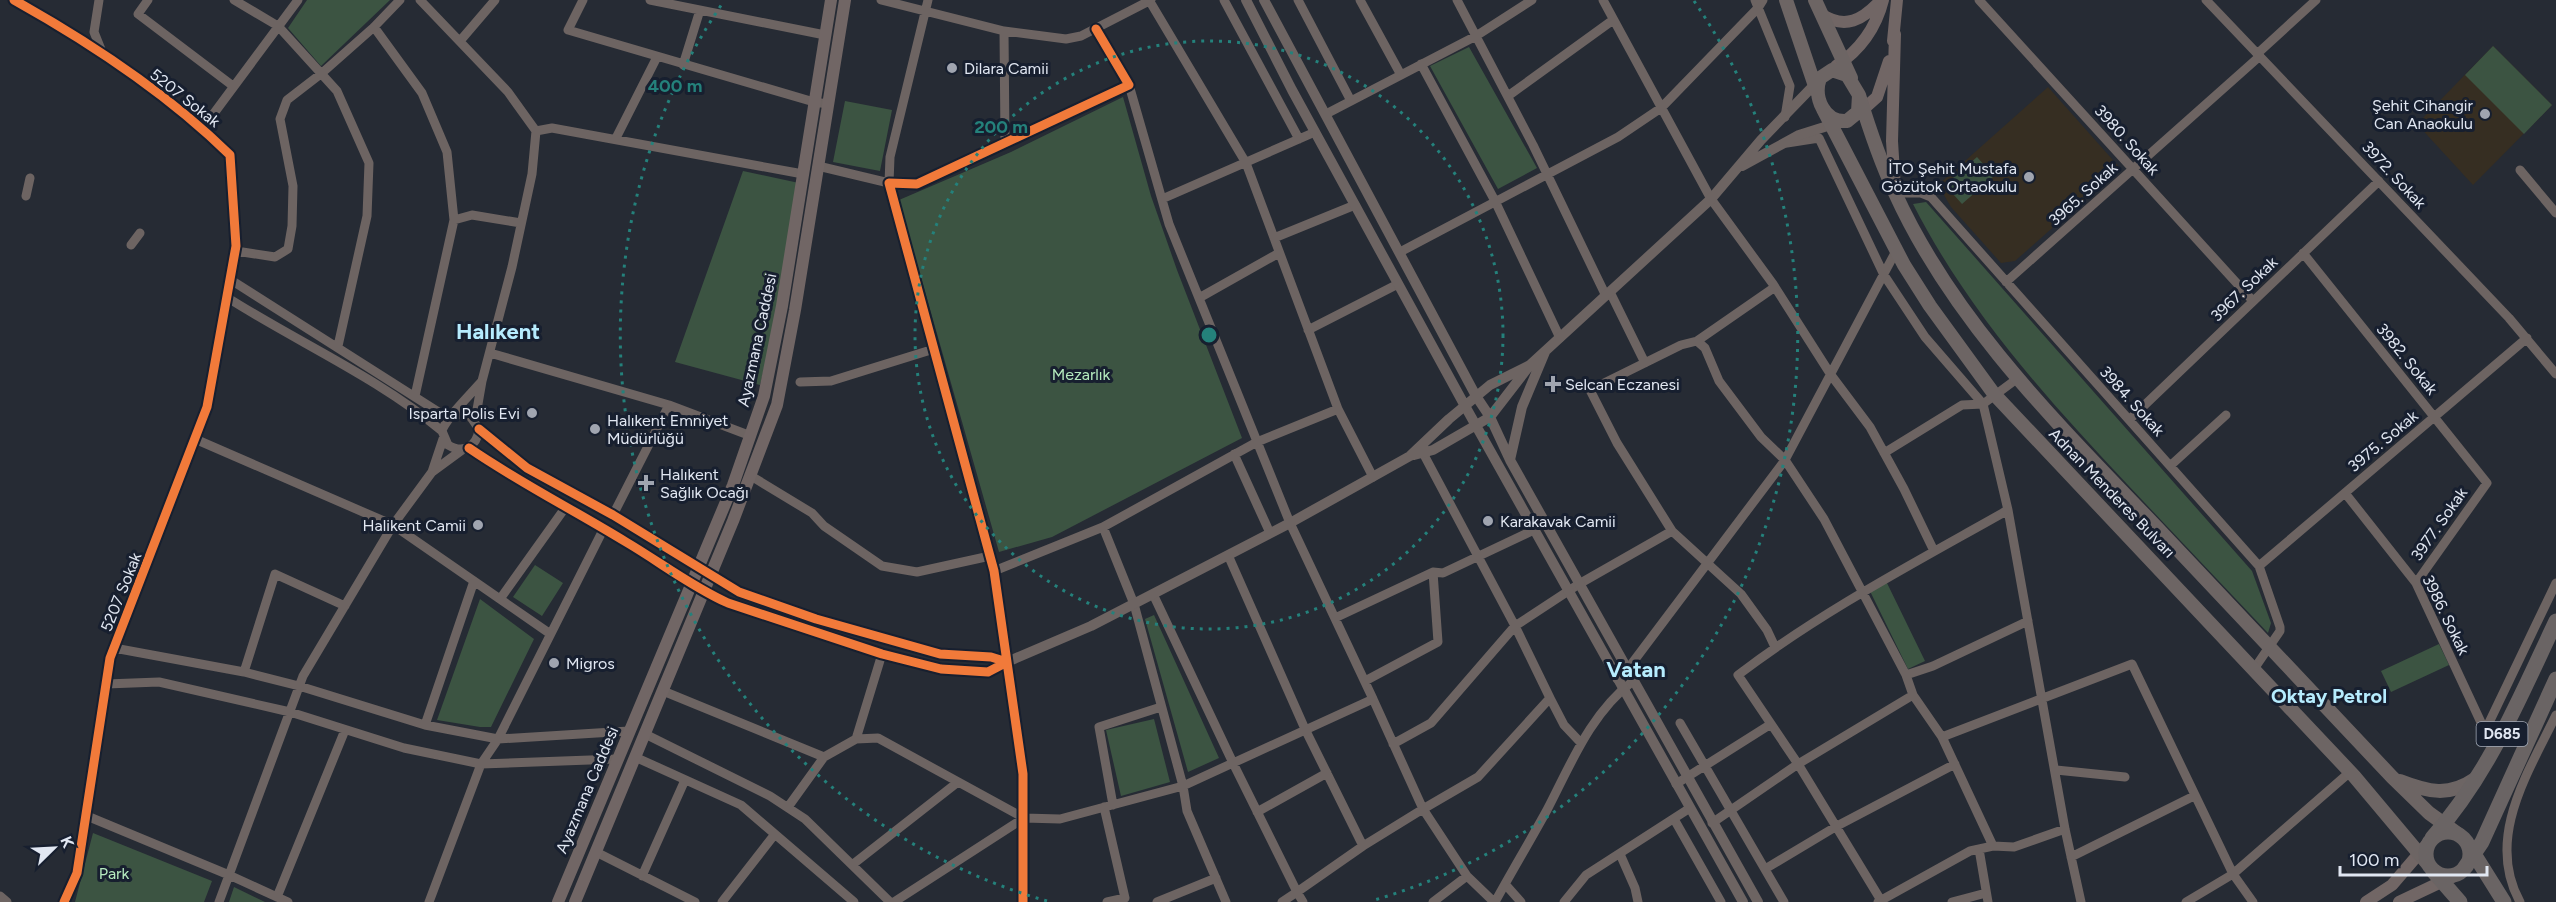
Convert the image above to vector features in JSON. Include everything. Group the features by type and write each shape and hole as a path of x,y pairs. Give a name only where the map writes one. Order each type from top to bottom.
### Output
{"highway":[{"name":"D685","path":"2428,853 2444,825 2479,776 2503,733 2556,621"},
{"name":"D685","path":"2460,872 2475,853 2540,731 2556,679"},
{"path":"2460,836 2469,850 2470,857 2460,872 2444,876 2428,853 2445,832 2460,836 2475,853 2504,902"},
{"name":"Adnan Menderes Bulvarı","path":"2428,853 2443,882 2460,902"}],"main road":[{"name":"Ayazmana Caddesi","path":"558,902 751,436 770,369 831,0"},
{"name":"Ayazmana Caddesi","path":"575,902 711,575 770,425 785,371 844,0"},
{"name":"Adnan Menderes Bulvarı","path":"1786,0 1821,88 1831,124 1896,250 1930,306 1995,395 2428,853"},
{"path":"1815,0 1859,95 1860,106 1855,116"},
{"path":"1821,88 1842,62 1867,37 1875,24 1882,0"},
{"path":"1821,14 1836,22 1846,23 1862,17 1882,0"},
{"path":"1895,193 1892,141 1897,0"},
{"path":"1821,88 1836,121 1855,116 1873,102 1881,90 1895,34"},
{"path":"1821,88 1843,72 1851,80"},
{"name":"Adnan Menderes Bulvarı","path":"1855,116 1930,257 1960,303 2018,378 2394,779 2444,825 2460,836"},
{"path":"800,192 814,195"},
{"path":"2394,779 2420,789 2441,792 2464,787 2479,776"},
{"path":"2366,902 2392,885 2428,853"},
{"path":"2399,902 2460,872"}],"street":[{"name":"5207 Sokak","path":"14,0 102,52 203,128 230,155 236,251 207,407 114,648 106,684 77,873 64,902"},
{"path":"99,0 94,32 102,52"},
{"path":"148,0 138,14 233,86"},
{"path":"234,0 278,26 337,91 369,163 367,216 338,346"},
{"path":"203,128 298,0"},
{"path":"236,251 275,256 288,249 292,226 293,186 280,119 287,100 322,73 374,27 400,0"},
{"path":"219,902 299,686 393,525 432,472 475,443 482,381 532,174 536,131 508,92 420,0"},
{"path":"460,41 495,0"},
{"path":"583,0 568,30 683,65 828,104"},
{"path":"650,0 825,35"},
{"path":"881,0 927,5 1004,30 1066,39 1081,36 1150,0 1246,163 1338,409 1373,477"},
{"path":"1224,0 1299,139"},
{"path":"1246,0 1315,132 1465,406 1743,902"},
{"path":"1264,0 1476,396 1490,417 1510,460 1758,902"},
{"path":"1298,0 1351,101"},
{"path":"1360,0 1401,75"},
{"path":"1457,0 1645,363"},
{"path":"1326,114 1476,36 1532,0"},
{"path":"1603,0 1712,199 1775,287 1831,375 1870,427 1934,551"},
{"name":"3980. Sokak","path":"1978,0 2253,301"},
{"name":"3972. Sokak","path":"2206,0 2527,338 2556,374"},
{"name":"3965. Sokak","path":"2006,282 2259,55 2316,0"},
{"path":"1400,252 1618,137 1661,108 1759,3 1790,86 1785,117"},
{"path":"927,5 890,157 889,183 994,572 1023,774 1023,902"},
{"path":"683,65 700,10"},
{"path":"1508,96 1613,20"},
{"path":"374,27 422,93 447,152 454,219 415,396"},
{"path":"1096,29 1128,84 1169,224 1290,523 1423,809 1467,876 1494,902 1590,725 1620,684 1627,670 1785,460 1896,250"},
{"path":"1004,30 1005,141"},
{"path":"616,138 657,57"},
{"path":"1421,64 1495,201 1560,338"},
{"path":"818,166 889,183 917,184 1128,84"},
{"path":"1410,456 1433,450 1477,427 1490,417 1530,365 1712,199 1761,140 1821,88"},
{"path":"1739,167 1799,135 1855,116"},
{"path":"536,131 552,128 616,138 803,174"},
{"path":"1162,199 1315,132"},
{"path":"1782,144 1819,138 1884,275 1925,337 1983,404 2008,510 2081,902"},
{"path":"2520,170 2556,213"},
{"path":"26,196 30,178"},
{"name":"3967. Sokak","path":"2129,420 2379,181"},
{"name":"3984. Sokak","path":"1895,193 1921,193 1930,197 2259,566 2280,631 2254,669"},
{"path":"1274,238 1355,205"},
{"path":"454,219 472,215 521,223"},
{"path":"131,245 140,233"},
{"path":"1199,298 1279,253"},
{"name":"3982. Sokak","path":"2303,254 2487,483"},
{"path":"231,280 415,396 451,416 470,416 477,425 527,468 613,515 747,595 816,619 940,654 991,657 1007,662"},
{"path":"1308,330 1398,284"},
{"path":"1775,287 1697,341 1681,345 1590,390 1617,442 1672,531 1741,594 1767,630 1775,647"},
{"path":"228,298 412,407 454,449 466,449 564,508 604,528 704,592 738,607 882,654 941,669 988,672 1091,626 1290,523 1373,477 1410,456 1490,385 1530,365"},
{"name":"3975. Sokak","path":"2259,566 2527,338"},
{"path":"1697,341 1705,348 1719,381 1761,437 1785,460 1824,519 1906,675 1913,695 1942,737 1993,846"},
{"path":"1510,460 1522,406 1547,349"},
{"path":"800,382 831,381 934,350"},
{"path":"490,353 669,405 751,436"},
{"path":"1884,453 1962,405 1983,404 2018,378"},
{"path":"432,472 442,435 451,416 482,381"},
{"path":"613,515 669,405"},
{"path":"994,572 1102,527 1257,442 1338,409"},
{"path":"2170,466 2226,415"},
{"path":"195,439 393,525 549,633"},
{"path":"1423,453 1515,626 1564,725 1581,743"},
{"path":"1234,454 1270,533"},
{"path":"751,476 812,513 824,526 882,566 917,572 990,556"},
{"name":"3977. Sokak","path":"2416,583 2487,483"},
{"name":"3986. Sokak","path":"2345,493 2416,583 2485,731 2556,583"},
{"path":"500,599 564,508"},
{"path":"2008,510 1863,591 1775,647 1738,675 1837,826 1880,901 1970,851 1993,846 2014,847 2066,829"},
{"path":"1102,527 1134,604 1183,786 1187,811 1226,902"},
{"path":"429,902 482,764 498,739 549,633 604,528"},
{"path":"1335,618 1433,572 1443,573 1534,530"},
{"path":"1393,744 1431,723 1515,626 1579,584 1672,531"},
{"path":"1228,555 1305,729 1363,846"},
{"path":"1365,681 1438,642 1433,572"},
{"path":"244,672 274,574 345,606"},
{"path":"425,725 474,581"},
{"path":"1153,594 1233,763 1303,902"},
{"path":"1906,675 1933,666 2028,621"},
{"path":"114,648 244,672 299,686 425,725 498,739 629,731"},
{"path":"856,739 882,654"},
{"path":"1942,737 2132,664 2193,796 2233,874 2253,902"},
{"path":"1620,684 1633,681"},
{"path":"106,684 159,682 290,712 404,748 482,764 618,759"},
{"path":"663,691 824,757"},
{"path":"1712,822 1798,764 1913,695"},
{"path":"1282,902 1363,846 1478,777 1550,698"},
{"path":"788,807 824,757 856,739 878,738 1024,818 1060,819 1183,786 1373,699"},
{"path":"1107,902 1126,900 1108,806 1099,727 1161,707"},
{"path":"2520,902 2507,867 2507,836 2514,806 2540,731 2556,715"},
{"path":"1680,723 1784,902"},
{"path":"1676,784 1771,724"},
{"path":"277,897 345,730"},
{"path":"645,734 788,807 805,819 892,902 1024,818"},
{"path":"635,757 741,805 854,902"},
{"path":"1765,869 1837,826 1955,764"},
{"path":"2055,770 2125,777"},
{"path":"2186,902 2233,874 2350,772"},
{"path":"1257,812 1327,773"},
{"path":"642,876 685,780"},
{"path":"852,865 958,782"},
{"path":"2072,857 2193,796"},
{"path":"1564,902 1586,874 1690,808"},
{"path":"87,816 288,902"},
{"path":"1674,819 1721,902"},
{"path":"722,902 775,834"},
{"path":"1952,902 1987,898 1979,849"},
{"path":"596,852 694,902"},
{"path":"1620,854 1635,888 1638,902"},
{"path":"1433,902 1467,876"},
{"path":"1157,902 1216,878"},
{"path":"1505,884 1521,902"},
{"path":"1024,886 1029,902"},
{"path":"0,896 7,902"}],"shaded area":[{"name":"Şehit Cihangir Can Anaokulu","path":"2493,46 2552,105 2473,185 2417,124"},
{"name":"İTO Şehit Mustafa Gözütok Ortaokulu","path":"2048,87 2120,168 2015,261 2001,263 1951,207 1938,185"}],"green space":[{"path":"307,0 390,0 321,66 288,28"},
{"path":"2493,46 2552,105 2524,134 2465,75"},
{"path":"1469,47 1537,168 1498,189 1430,66"},
{"name":"Mezarlık","path":"1123,97 1151,196 1242,438 1052,537 999,552 899,200 1011,152"},
{"path":"845,101 892,110 880,171 833,162"},
{"path":"1977,157 1994,176 1962,204 1945,185"},
{"path":"743,171 799,183 781,299 760,385 675,362"},
{"path":"1926,202 2252,571 2271,623 2268,633 2097,452 2010,352 1958,280 1934,243 1913,204"},
{"path":"535,565 563,583 542,616 513,597"},
{"path":"1886,581 1925,661 1908,669 1869,589"},
{"path":"480,599 534,639 491,727 437,720"},
{"path":"1154,615 1219,758 1188,772 1145,619"},
{"path":"2439,644 2449,665 2391,692 2381,671"},
{"path":"1154,719 1170,782 1121,796 1106,730"},
{"name":"Park","path":"93,833 212,881 204,902 75,902"},
{"path":"234,887 265,902 229,902"}],"cycle path":[{"path":"14,0 127,70 206,132 230,155 236,246 207,407 110,658 77,873 64,902"},
{"path":"1023,902 1023,774 994,571 889,183 917,184 1129,85 1096,29"},
{"path":"469,448 689,582 728,603 882,654 941,669 988,672 1007,662 991,657 940,654 816,619 739,592 613,515 527,468 479,429"}],"place":[{"name":"Dilara Camii","path":"952,68"},
{"name":"Şehit Cihangir Can Anaokulu","path":"2485,114"},
{"name":"İTO Şehit Mustafa Gözütok Ortaokulu","path":"2029,177"},
{"name":"Selcan Eczanesi","path":"1553,384"},
{"name":"Isparta Polis Evi","path":"532,413"},
{"name":"Halıkent Emniyet Müdürlüğü","path":"595,429"},
{"name":"Halıkent Sağlık Ocağı","path":"646,483"},
{"name":"Karakavak Camii","path":"1488,521"},
{"name":"Halikent Camii","path":"478,525"},
{"name":"Migros","path":"554,663"}],"district":[{"name":"Halıkent","path":"498,331"},
{"name":"Vatan","path":"1636,669"},
{"name":"Oktay Petrol","path":"2329,696"}]}
